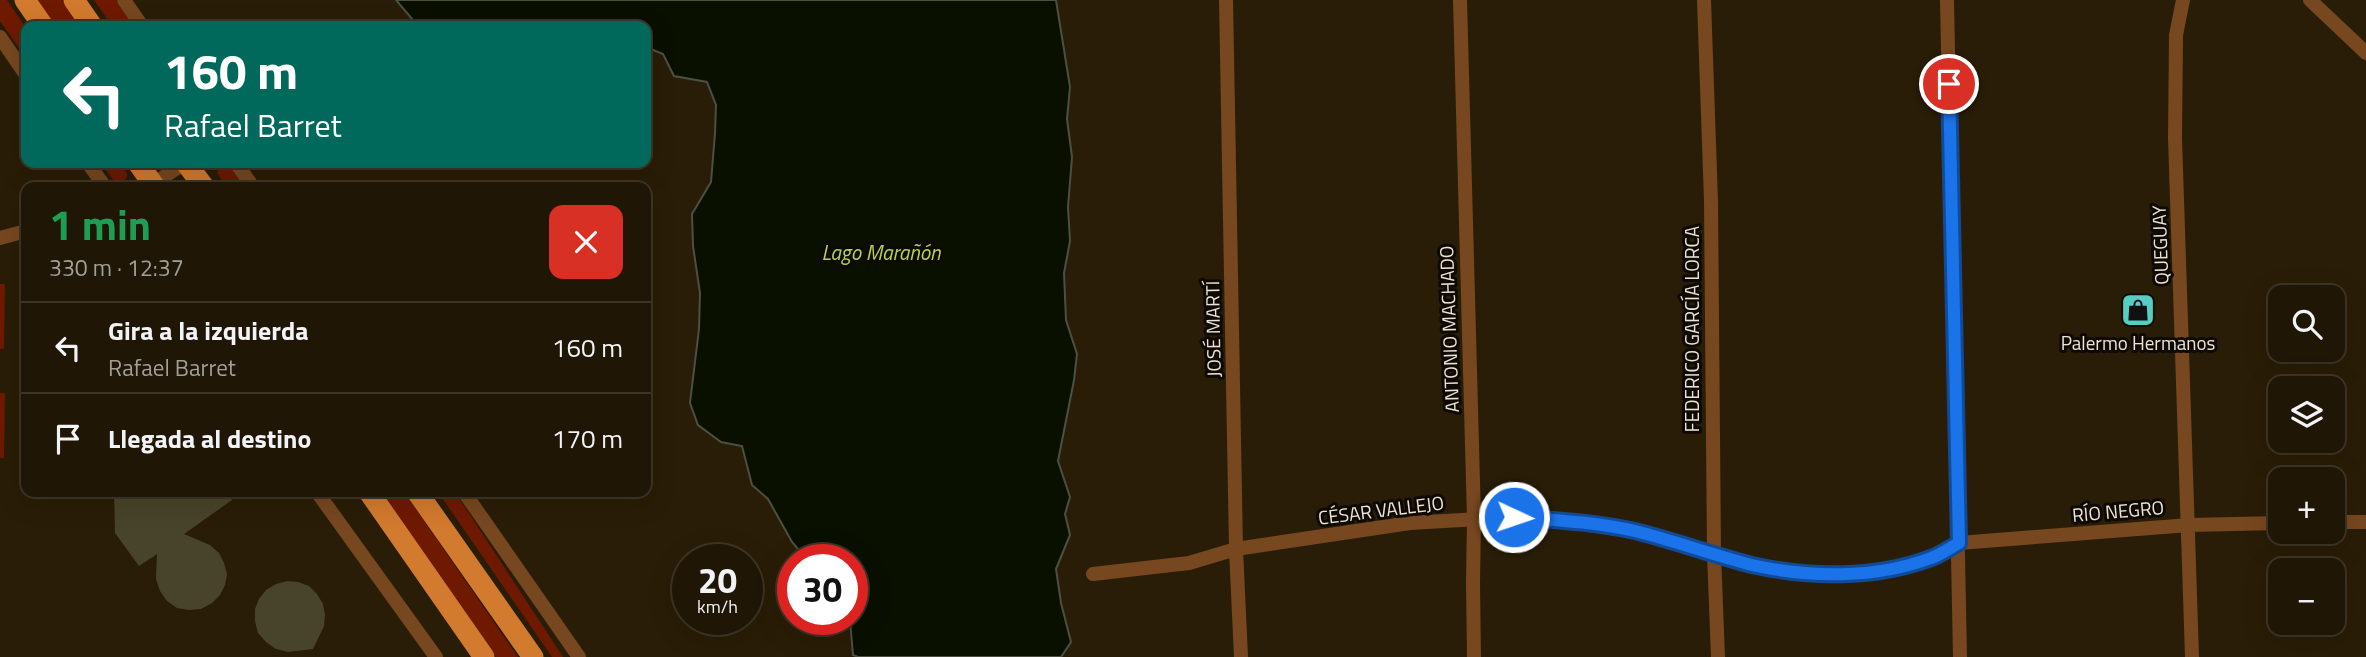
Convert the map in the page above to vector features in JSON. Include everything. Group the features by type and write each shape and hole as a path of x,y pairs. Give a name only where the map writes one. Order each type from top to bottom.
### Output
{"highway":[{"path":"25,0 40,21"},
{"path":"74,0 89,21"},
{"path":"189,168 200,182"},
{"path":"372,497 484,657"},
{"path":"421,497 533,657"}],"street":[{"path":"124,0 139,21"},
{"name":"JOSÉ MARTÍ","path":"1226,0 1236,549 1241,657"},
{"name":"ANTONIO MACHADO","path":"1460,0 1474,519 1474,657"},
{"name":"FEDERICO GARCÍA LORCA","path":"1704,0 1711,201 1714,554 1718,657"},
{"path":"1947,0 1960,657"},
{"name":"QUEGUAY","path":"2183,0 2176,34 2175,138 2192,657"},
{"path":"2310,0 2366,53"},
{"path":"0,37 21,68"},
{"path":"158,182 178,168"},
{"path":"0,238 21,232"},
{"path":"321,497 436,657"},
{"path":"467,497 579,657"},
{"name":"CÉSAR VALLEJO","path":"1093,574 1189,563 1236,549 1410,523 1514,517 1594,524 1632,531 1754,565 1796,572 1873,573 1933,558 1959,543"},
{"path":"2345,522 2366,522"},
{"name":"RÍO NEGRO","path":"1959,543 2189,525 2268,523"}],"shaded area":[{"path":"0,0 7,0 21,21 21,51 0,21"},
{"path":"37,0 62,0 77,21 52,21"},
{"path":"94,0 116,0 131,21 109,21"},
{"path":"105,168 123,168 127,173 123,182 114,181"},
{"path":"219,168 232,168 242,182 223,182 217,173"},
{"path":"0,284 5,284 4,349 0,349"},
{"path":"0,393 5,393 4,458 0,458"},
{"path":"385,497 407,497 518,657 496,657"},
{"path":"441,497 458,497 563,657 552,657"}],"water":[{"name":"Lago Marañón","path":"396,0 1056,0 1070,87 1067,119 1072,157 1068,207 1070,241 1064,273 1066,320 1077,354 1058,461 1070,497 1065,514 1070,535 1056,569 1071,642 1061,657 853,655 851,635 868,635 868,544 794,544 768,499 752,485 742,446 721,442 698,425 690,403 699,329 700,293 693,246 692,214 711,182 716,105 707,82 674,76 663,54 651,49 651,21 414,21"}],"building":[{"path":"114,497 229,497 232,500 184,534 210,545 219,553 227,574 220,595 201,609 177,608 167,601 160,591 156,579 157,554 139,566 115,533"},
{"path":"287,581 309,586 323,604 324,626 313,649 288,652 276,649 258,633 255,609 259,599 266,590"}],"place":[{"name":"Palermo Hermanos","path":"2138,310"}],"route":[{"path":"1514,517 1594,524 1632,531 1754,565 1796,572 1873,573 1933,558 1959,543 1949,84"}]}
